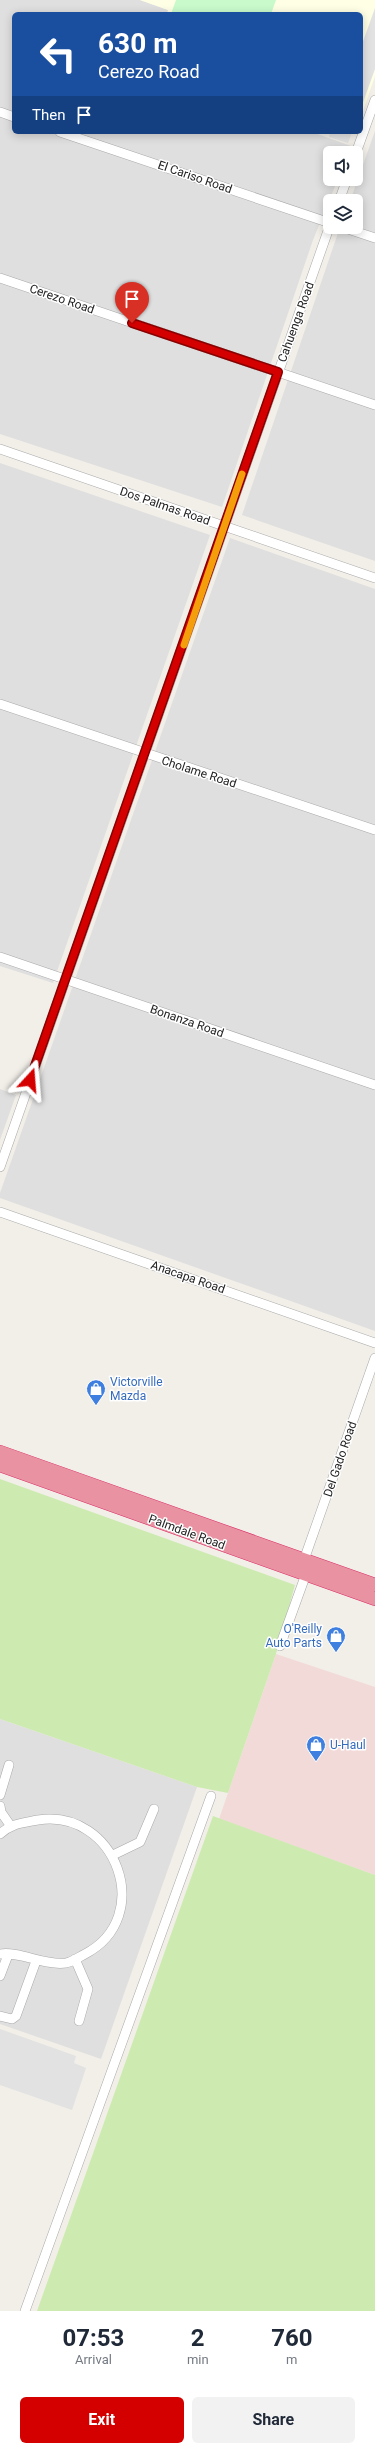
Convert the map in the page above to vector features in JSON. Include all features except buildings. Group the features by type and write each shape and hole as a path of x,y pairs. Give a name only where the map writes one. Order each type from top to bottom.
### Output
{"highway":[{"name":"Palmdale Road","path":"0,1452 375,1585"},
{"name":"Palmdale Road","path":"0,1465 375,1599"}],"street":[{"path":"363,133 375,100"},
{"path":"0,112 12,116"},
{"name":"El Cariso Road","path":"66,134 323,222"},
{"path":"359,146 363,134"},
{"name":"Cahuenga Road","path":"0,1166 326,234"},
{"path":"363,234 375,238"},
{"name":"Cerezo Road","path":"0,278 375,405"},
{"name":"Dos Palmas Road","path":"0,449 375,578"},
{"name":"Cholame Road","path":"0,704 145,754 375,830"},
{"name":"Bonanza Road","path":"0,957 375,1085"},
{"name":"Anacapa Road","path":"0,1212 375,1342"},
{"name":"Del Gado Road","path":"304,1560 375,1358"},
{"path":"280,1646 306,1574"},
{"path":"0,1795 9,1765"},
{"path":"25,2311 211,1796"},
{"path":"0,1806 1,1812 10,1825"},
{"path":"113,1855 140,1842 154,1809"},
{"path":"0,1834 10,1825 50,1818 88,1829 113,1855 122,1885 119,1914 113,1929 99,1947 75,1960 66,1963 36,1961 4,1954 0,1976"},
{"path":"75,1960 88,1988 78,2021"},
{"path":"0,2016 12,2019 16,2016 36,1961"}],"shaded area":[{"path":"0,0 140,0 168,10 168,12 12,12 12,134 318,134 351,146 323,146 323,186 335,186 332,194 323,194 323,216 313,240 222,507 0,434"},
{"path":"140,0 375,0 375,76 363,111 363,12 168,12 168,10"},
{"path":"375,8 375,69 363,102 363,41"},
{"path":"375,131 375,561 242,515 338,234 363,234 363,194 352,194 355,186 363,186 363,165"},
{"path":"330,134 351,134 348,143 329,137"},
{"path":"0,463 210,535 53,983 0,966"},
{"path":"230,538 375,589 375,1331 0,1198 0,1193"},
{"path":"0,1089 16,1095 0,1140"},
{"path":"276,1654 375,1687 375,1875 219,1819"},
{"path":"0,1719 197,1787 101,2059 0,2024"},
{"path":"0,2029 76,2056 74,2063 86,2068 72,2110 0,2085"}],"green space":[{"path":"176,0 276,0 272,12 172,12"},
{"path":"0,1479 295,1585 276,1654 228,1793 197,1787 0,1719"},
{"path":"213,1816 375,1875 375,2311 37,2311"}],"slow traffic":[{"path":"184,645 242,474"}],"place":[{"name":"Victorville Mazda","path":"96,1406"},
{"name":"O'Reilly Auto Parts","path":"336,1653"},
{"name":"U-Haul","path":"316,1762"}],"route":[{"path":"30,1080 186,639 278,372 132,323"}]}
